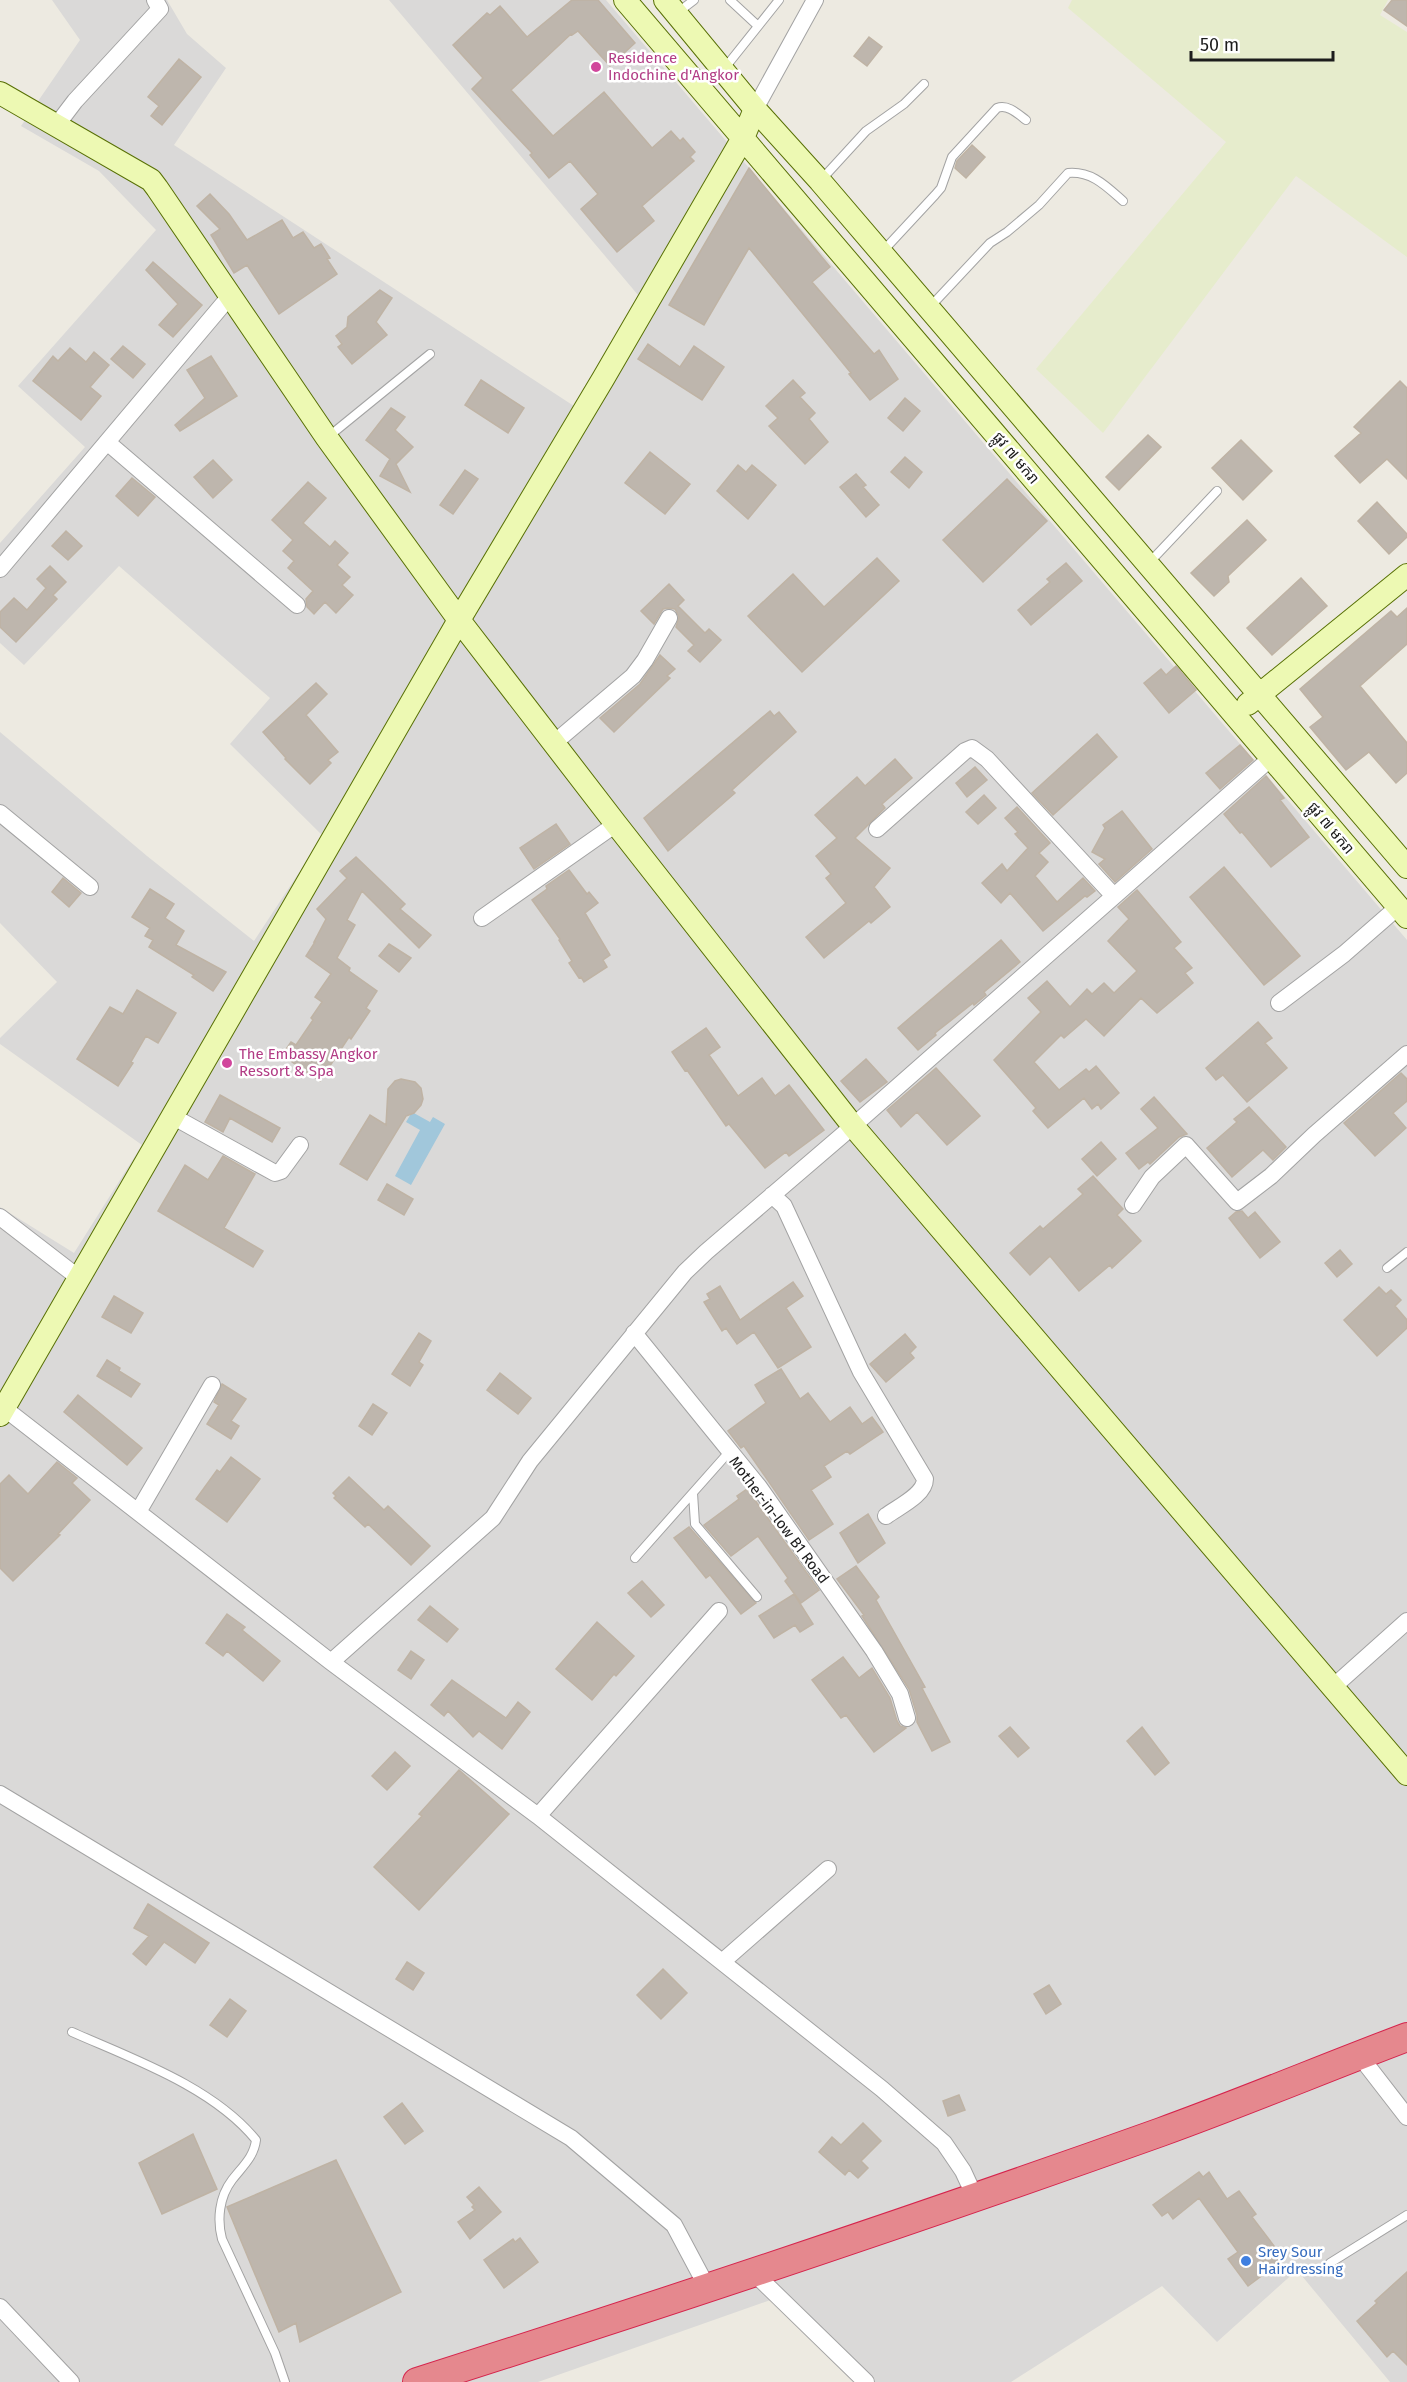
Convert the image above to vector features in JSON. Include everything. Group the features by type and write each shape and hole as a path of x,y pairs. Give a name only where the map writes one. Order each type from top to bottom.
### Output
{"highway":[{"path":"417,2382 458,2376 707,2287 975,2197 1164,2131 1407,2037"}],"street":[{"path":"56,126 75,101 160,9 156,0"},
{"name":"ផ្លូវ ៧ មករា","path":"625,0 1403,912"},
{"path":"815,0 755,109 743,138 459,620 2,1412 138,1512 331,1662 538,1816 882,2090 944,2144 963,2171 975,2197"},
{"name":"ផ្លូវ ៧ មករា","path":"678,4 755,109 820,181 1407,867"},
{"path":"0,93 151,180 327,438 459,620 616,825 853,1126 1407,1774"},
{"path":"0,569 230,296"},
{"path":"107,442 297,605"},
{"path":"1235,715 1407,575"},
{"path":"554,743 633,676 669,618"},
{"path":"877,829 965,751 972,748 987,759 1113,895"},
{"path":"331,1662 493,1518 530,1461 685,1272 722,1236 853,1126 1271,758"},
{"path":"0,813 90,887"},
{"path":"482,918 616,825"},
{"path":"1280,1003 1403,912"},
{"path":"1133,1205 1152,1177 1186,1145 1237,1202 1271,1176 1314,1135 1407,1054"},
{"path":"172,1116 275,1173 281,1171 300,1146"},
{"path":"772,1195 784,1206 861,1372 925,1479 925,1485 920,1491 886,1516"},
{"path":"0,1217 79,1278"},
{"name":"Mother-in-low B1 Road","path":"634,1333 759,1487 874,1651 900,1694 907,1718"},
{"path":"138,1512 212,1385"},
{"path":"538,1816 719,1611"},
{"path":"1332,1688 1407,1621"},
{"path":"0,1794 571,2138 674,2225 707,2287"},
{"path":"722,1962 828,1869"},
{"path":"1359,2055 1407,2117"},
{"path":"754,2273 866,2382"},
{"path":"0,2307 70,2382"}],"lane":[{"path":"730,0 758,26"},
{"path":"724,69 779,0"},
{"path":"820,181 866,131 904,104 924,84"},
{"path":"881,253 941,188 952,157 997,108 1002,106 1012,110 1026,120"},
{"path":"929,309 990,243 1039,205 1068,173 1080,172 1096,179 1123,201"},
{"path":"327,438 430,354"},
{"path":"1148,564 1217,491"},
{"path":"1387,1268 1407,1252"},
{"path":"636,1558 729,1452"},
{"path":"693,1493 695,1524 757,1597"},
{"path":"72,2032 170,2074 244,2125 256,2140 255,2152 229,2183 218,2224 222,2239 275,2353 285,2382"},
{"path":"1330,2263 1407,2215"}],"shaded area":[{"path":"52,0 167,0 187,34 226,68 174,145 577,408 638,295 389,0 606,0 1407,940 1407,2382 1390,2382 1297,2270 1217,2342 1162,2286 1011,2382 864,2382 782,2296 538,2382 0,2382 0,1207 74,1253 142,1145 0,1044 0,1038 57,982 0,923 0,732 147,856 254,941 323,836 230,744 270,698 119,566 24,665 0,643 0,543 85,447 18,386 156,230 99,171 21,126 80,40"}],"green space":[{"path":"1072,0 1388,0 1380,15 1407,32 1407,257 1296,176 1103,433 1036,369 1226,142 1068,8"}],"water":[{"path":"412,1112 430,1122 433,1117 445,1124 411,1185 395,1176 420,1130 406,1122"}],"building":[{"path":"572,0 598,0 635,43 610,66 578,31 571,34 511,90 553,136 604,92 652,148 671,131 680,141 683,138 695,152 690,157 694,161 642,206 654,221 617,252 581,209 598,194 570,161 549,178 530,155 532,153 472,89 483,78 453,45 487,13 490,15 500,6 527,37"},
{"path":"1392,0 1407,0 1407,26 1384,10"},
{"path":"869,37 882,47 867,66 854,56"},
{"path":"179,59 201,77 162,125 151,116 159,106 148,97"},
{"path":"972,145 985,157 966,178 955,168 957,161"},
{"path":"749,168 830,267 812,282 874,354 879,350 898,379 870,400 849,374 851,373 749,248 704,325 669,305"},
{"path":"210,194 229,214 247,240 282,220 293,238 303,232 314,248 321,244 337,274 279,314 247,265 234,273 211,235 220,229 197,206"},
{"path":"153,262 202,305 173,337 159,325 178,304 146,270"},
{"path":"380,290 392,298 376,322 387,335 352,364 338,347 342,344 336,336 347,327 348,317"},
{"path":"648,344 680,367 694,346 724,367 702,400 638,359"},
{"path":"123,346 145,364 133,378 111,359"},
{"path":"70,348 86,362 94,352 109,365 90,387 101,396 81,420 33,381 53,356 58,361"},
{"path":"211,356 237,396 180,431 175,425 205,398 187,370"},
{"path":"481,380 524,408 508,433 465,405"},
{"path":"793,380 805,393 800,397 815,413 809,419 828,442 805,464 769,426 778,418 766,406"},
{"path":"1400,381 1407,388 1407,479 1387,459 1360,483 1335,456 1361,433 1354,427"},
{"path":"905,398 920,411 903,431 888,418"},
{"path":"391,408 405,417 395,430 413,447 396,464 410,492 380,476 390,459 366,440"},
{"path":"1148,435 1161,447 1119,490 1106,477"},
{"path":"1241,440 1272,471 1243,500 1212,468"},
{"path":"650,452 690,484 665,514 625,483"},
{"path":"905,457 922,472 909,488 891,472"},
{"path":"213,460 232,480 213,498 194,477"},
{"path":"738,465 746,472 752,465 776,485 748,519 717,491"},
{"path":"465,470 478,479 453,514 440,505"},
{"path":"856,474 866,485 863,487 879,505 866,517 840,487"},
{"path":"132,478 155,497 138,516 116,496"},
{"path":"1007,479 1047,521 983,582 943,540"},
{"path":"308,482 326,498 303,523 330,547 335,541 348,553 337,565 350,577 342,585 353,595 336,613 325,602 314,614 307,607 306,599 313,591 288,568 294,561 283,551 293,540 272,520"},
{"path":"1377,502 1407,534 1407,537 1389,554 1358,521"},
{"path":"1247,520 1266,540 1228,576 1229,582 1214,596 1191,573"},
{"path":"66,531 82,546 68,560 52,546"},
{"path":"877,558 899,581 802,672 748,616 793,574 824,607"},
{"path":"1066,563 1082,581 1031,625 1018,610 1050,582 1047,579"},
{"path":"50,566 66,582 53,595 57,599 16,642 0,627 0,612 14,598 27,610 46,588 37,579"},
{"path":"1301,578 1327,606 1272,655 1247,628"},
{"path":"669,584 684,600 678,606 705,633 709,629 721,640 700,662 688,651 694,645 676,627 679,617 675,609 663,609 654,624 641,611"},
{"path":"1407,608 1407,644 1360,686 1407,743 1407,773 1396,783 1369,752 1346,770 1310,727 1323,717 1300,689 1391,611 1397,617"},
{"path":"660,655 675,669 667,676 670,678 614,732 600,718 640,684"},
{"path":"1176,666 1196,690 1169,713 1144,683 1161,669 1166,675"},
{"path":"316,683 327,694 306,715 338,752 328,760 331,763 310,784 263,732"},
{"path":"770,711 774,716 779,712 796,732 732,790 735,793 668,851 644,818"},
{"path":"1097,734 1117,757 1053,815 1032,793"},
{"path":"1240,745 1253,760 1220,789 1206,773"},
{"path":"895,759 912,778 882,804 885,808 855,838 890,868 874,887 890,907 824,958 806,937 846,903 826,878 831,874 816,856 837,838 815,815 857,777 865,786"},
{"path":"975,767 987,780 967,797 956,783"},
{"path":"1266,776 1284,798 1280,800 1309,837 1271,867 1224,814"},
{"path":"984,795 996,808 978,824 966,812"},
{"path":"1017,807 1050,843 1039,853 1048,862 1035,876 1057,902 1083,878 1095,891 1085,896 1043,931 1010,893 1001,903 982,883 1002,864 1007,871 1028,848 1005,818"},
{"path":"1122,811 1152,849 1115,882 1099,864 1105,859 1092,852 1105,828 1103,825"},
{"path":"556,824 570,844 534,869 520,848"},
{"path":"356,857 405,904 400,909 431,935 419,948 362,891 347,920 355,925 337,958 350,968 349,971 377,991 366,1008 370,1011 351,1039 349,1037 320,1081 282,1055 291,1042 296,1045 322,1002 315,997 331,974 306,956 326,919 317,909 347,878 340,871"},
{"path":"1224,867 1300,956 1264,985 1190,897"},
{"path":"569,870 587,894 589,892 598,903 585,913 610,955 603,960 607,967 584,982 569,963 572,961 560,939 532,900 547,889 546,886"},
{"path":"63,878 81,893 69,907 52,892"},
{"path":"150,889 174,904 165,918 184,931 176,945 226,972 213,991 192,977 194,975 149,947 153,940 145,936 150,928 132,917"},
{"path":"1137,890 1181,942 1174,948 1192,968 1185,973 1193,983 1157,1013 1141,998 1104,1036 1086,1019 1064,1038 1061,1035 1034,1062 1059,1090 1086,1069 1089,1072 1096,1066 1119,1093 1101,1109 1098,1104 1092,1109 1084,1098 1048,1128 1033,1111 1036,1108 994,1060 1041,1012 1028,998 1047,981 1070,1007 1087,989 1092,994 1104,983 1114,993 1137,971 1108,941 1129,919 1118,907"},
{"path":"1001,940 1020,962 984,992 986,995 935,1033 936,1035 918,1050 898,1028"},
{"path":"389,944 411,958 399,972 379,956"},
{"path":"137,990 176,1013 158,1043 146,1036 131,1062 133,1063 118,1086 77,1059 110,1007 123,1014"},
{"path":"1258,1022 1272,1038 1265,1043 1287,1068 1247,1102 1223,1075 1216,1080 1206,1068"},
{"path":"706,1028 720,1047 709,1055 738,1096 762,1078 775,1096 789,1085 824,1130 789,1156 786,1152 765,1168 729,1124 726,1126 672,1052"},
{"path":"866,1059 887,1082 860,1102 841,1081"},
{"path":"936,1068 980,1116 947,1145 917,1112 901,1127 887,1110"},
{"path":"1401,1073 1407,1079 1407,1101 1393,1113 1406,1128 1375,1156 1344,1123"},
{"path":"401,1079 415,1082 421,1088 423,1099 421,1105 414,1113 406,1116 367,1180 340,1164 370,1115 386,1125 388,1089 395,1081"},
{"path":"220,1095 280,1128 272,1142 230,1118 223,1132 205,1122"},
{"path":"1154,1097 1187,1134 1179,1137 1150,1164 1148,1162 1139,1169 1126,1153 1158,1128 1141,1109"},
{"path":"1249,1107 1286,1147 1273,1160 1263,1150 1232,1177 1207,1148 1237,1122 1234,1119"},
{"path":"1101,1142 1116,1159 1097,1176 1082,1159"},
{"path":"223,1156 255,1174 224,1228 263,1251 253,1267 158,1211 185,1165 208,1180"},
{"path":"1093,1176 1123,1209 1117,1215 1141,1241 1112,1268 1110,1265 1079,1291 1050,1256 1030,1275 1010,1253 1040,1226 1043,1229 1083,1194 1078,1189"},
{"path":"387,1184 413,1199 404,1215 378,1200"},
{"path":"1242,1211 1248,1218 1255,1212 1280,1242 1260,1258 1229,1218 1236,1212"},
{"path":"1340,1250 1352,1264 1337,1277 1325,1263"},
{"path":"793,1282 803,1296 786,1308 811,1347 778,1368 754,1332 737,1344 726,1328 722,1331 704,1302 710,1299 707,1294 720,1286 740,1320"},
{"path":"1379,1287 1386,1294 1391,1290 1401,1300 1395,1306 1407,1320 1407,1328 1377,1356 1344,1320"},
{"path":"114,1296 143,1313 131,1333 102,1317"},
{"path":"419,1333 431,1341 419,1362 423,1365 410,1386 392,1374"},
{"path":"905,1334 916,1347 910,1353 914,1358 886,1382 870,1364"},
{"path":"107,1360 120,1368 119,1371 140,1384 131,1397 97,1376"},
{"path":"781,1369 800,1399 808,1393 830,1422 850,1407 862,1424 872,1417 883,1432 850,1454 847,1451 824,1466 831,1477 811,1490 833,1524 809,1540 744,1446 741,1448 728,1431 766,1403 755,1385"},
{"path":"500,1373 531,1398 518,1414 487,1390"},
{"path":"222,1384 246,1399 231,1421 239,1426 231,1439 207,1424 219,1405 214,1402"},
{"path":"78,1395 142,1448 127,1465 64,1412"},
{"path":"373,1404 387,1413 372,1435 359,1426"},
{"path":"231,1457 260,1479 227,1522 196,1499 217,1470 220,1472"},
{"path":"57,1462 77,1478 72,1483 90,1500 58,1534 60,1535 13,1581 0,1568 0,1484 9,1475 28,1494"},
{"path":"349,1477 384,1510 388,1506 430,1546 411,1565 368,1524 365,1527 334,1498 336,1496 333,1493"},
{"path":"747,1489 819,1590 801,1603 785,1581 788,1578 758,1536 731,1556 704,1525 739,1499 737,1496"},
{"path":"868,1514 885,1543 858,1563 840,1533"},
{"path":"689,1527 756,1603 741,1614 710,1575 706,1578 674,1538"},
{"path":"856,1566 879,1597 876,1600 925,1687 922,1688 950,1742 932,1751 917,1722 909,1689 862,1616 864,1615 837,1579"},
{"path":"642,1581 664,1605 651,1617 628,1593"},
{"path":"794,1594 813,1624 800,1632 795,1625 774,1638 759,1616"},
{"path":"430,1606 458,1629 447,1642 418,1620"},
{"path":"227,1614 245,1627 242,1630 280,1661 263,1681 227,1651 223,1656 206,1643"},
{"path":"597,1622 634,1656 616,1676 614,1674 592,1700 556,1669"},
{"path":"411,1651 424,1660 411,1679 398,1670"},
{"path":"843,1657 859,1678 872,1668 890,1698 897,1721 900,1726 906,1728 874,1752 846,1715 841,1718 812,1680"},
{"path":"452,1680 506,1718 518,1702 530,1712 502,1749 479,1731 473,1737 448,1711 444,1716 431,1705"},
{"path":"1010,1727 1029,1748 1018,1757 999,1736"},
{"path":"1142,1727 1169,1763 1155,1775 1127,1741"},
{"path":"395,1752 410,1766 387,1790 372,1776"},
{"path":"459,1770 509,1814 419,1910 374,1867 422,1816 419,1814"},
{"path":"148,1904 209,1943 195,1963 164,1942 146,1965 133,1954 149,1936 134,1928"},
{"path":"407,1962 424,1973 413,1990 396,1979"},
{"path":"663,1969 687,1993 661,2019 637,1995"},
{"path":"1049,1985 1061,2004 1046,2014 1034,1994"},
{"path":"230,1999 246,2011 227,2037 210,2025"},
{"path":"959,2095 965,2110 948,2116 943,2101"},
{"path":"402,2103 423,2131 405,2144 384,2117"},
{"path":"863,2123 881,2141 861,2161 868,2168 858,2178 849,2170 845,2175 819,2152 832,2137 841,2145"},
{"path":"193,2134 217,2189 162,2214 139,2163"},
{"path":"336,2160 401,2292 300,2342 296,2323 279,2332 227,2207"},
{"path":"1199,2172 1203,2177 1209,2172 1227,2199 1239,2191 1256,2214 1252,2217 1284,2259 1248,2286 1228,2259 1238,2252 1199,2198 1173,2219 1168,2212 1162,2216 1153,2205"},
{"path":"479,2187 501,2212 470,2239 458,2222 475,2210 467,2197"},
{"path":"520,2238 538,2262 504,2288 484,2260 513,2239 515,2242"},
{"path":"1407,2272 1407,2365 1393,2351 1387,2357 1357,2321"}],"place":[{"name":"Residence Indochine d'Angkor","path":"596,67"},
{"name":"The Embassy Angkor Ressort & Spa","path":"227,1063"},
{"name":"Srey Sour Hairdressing","path":"1246,2261"}]}
